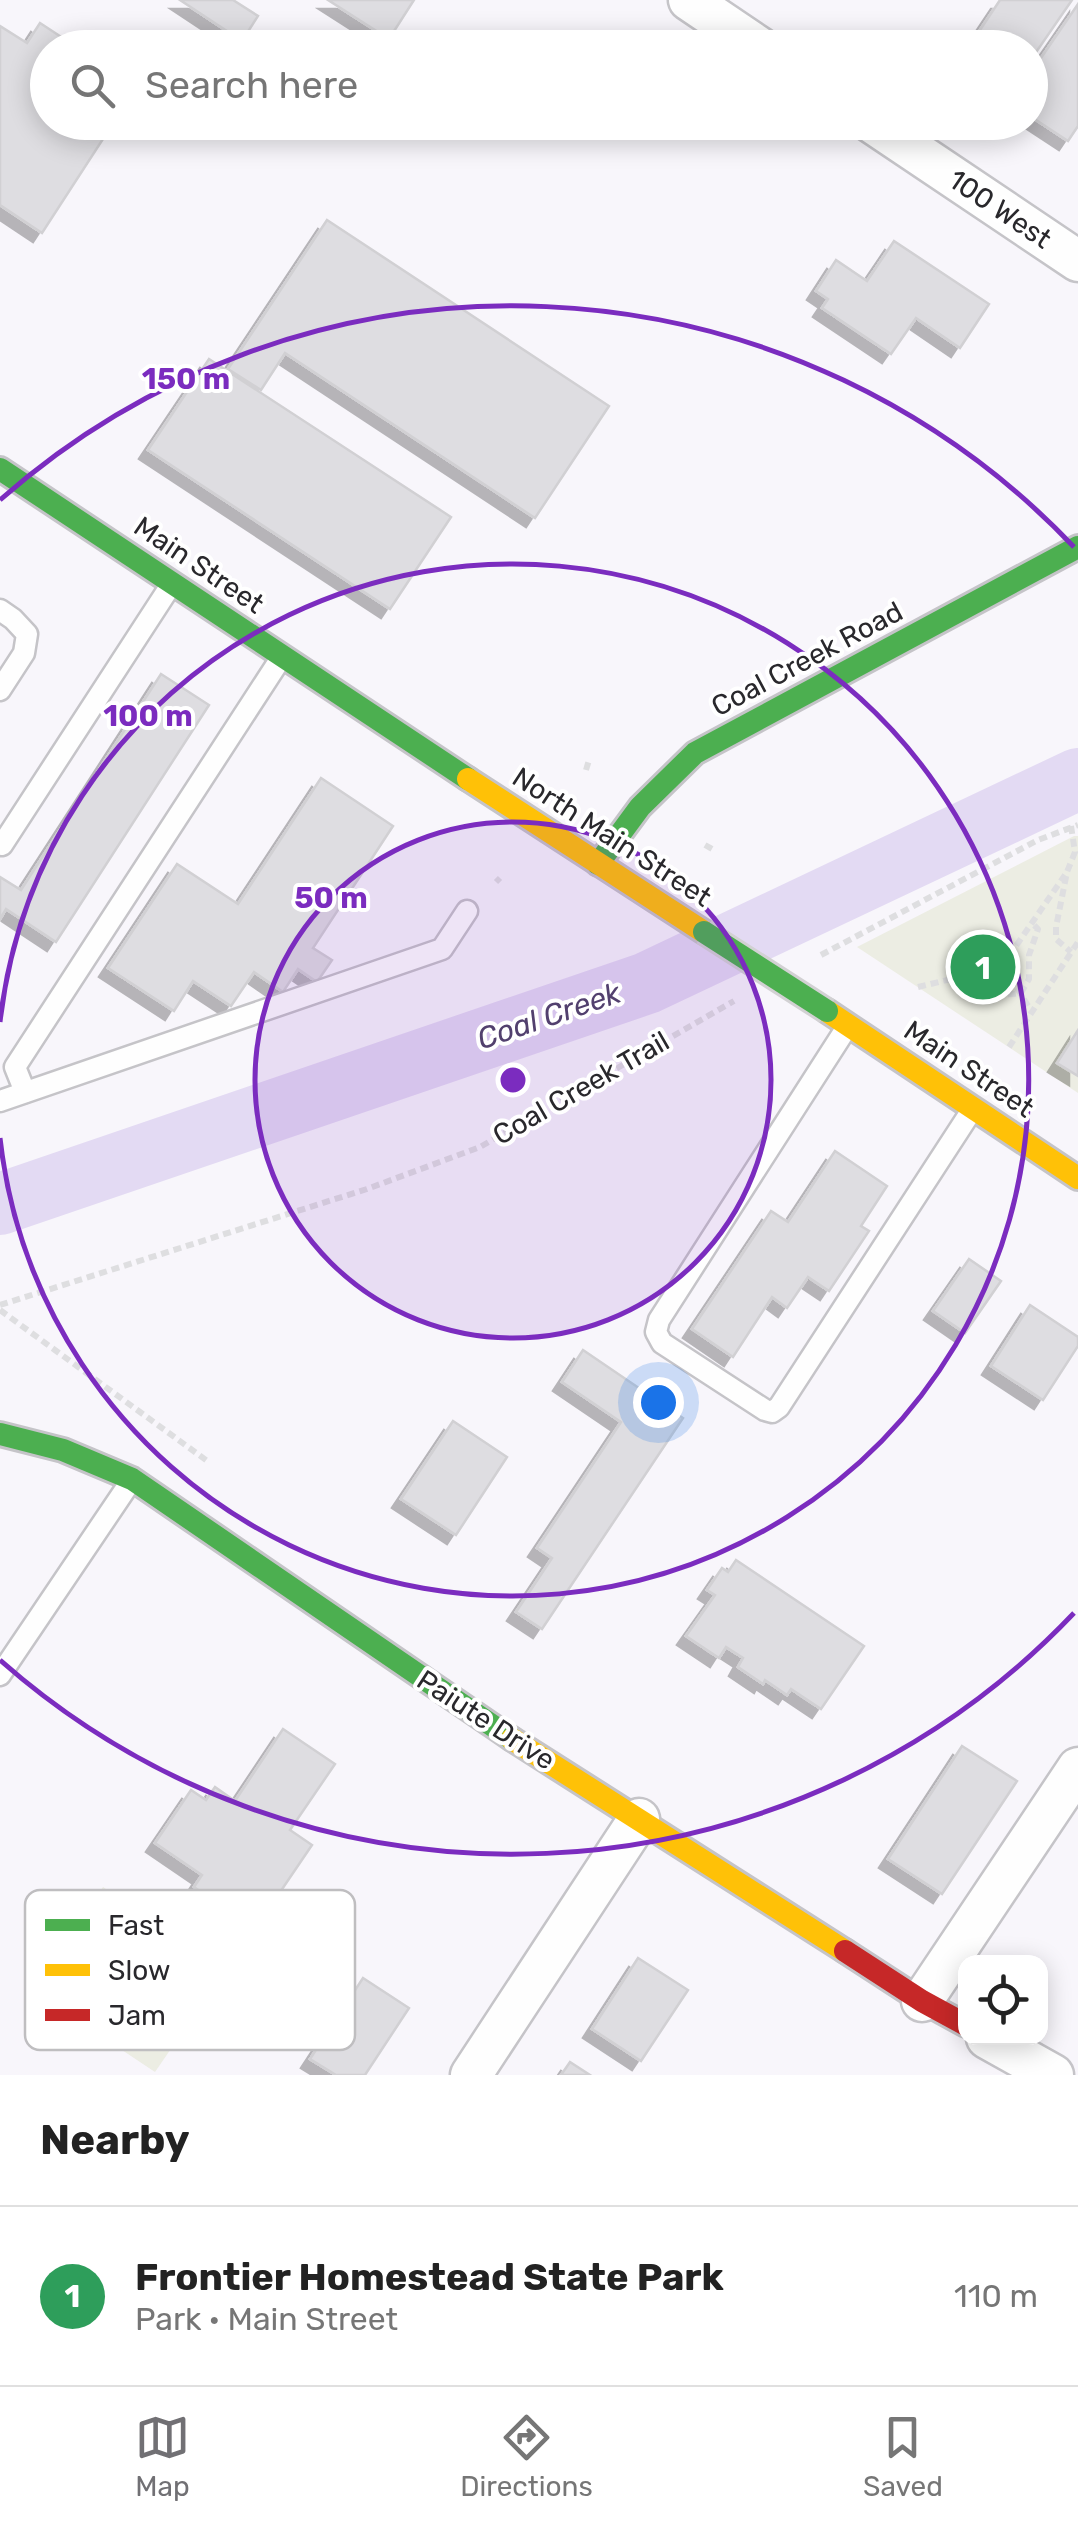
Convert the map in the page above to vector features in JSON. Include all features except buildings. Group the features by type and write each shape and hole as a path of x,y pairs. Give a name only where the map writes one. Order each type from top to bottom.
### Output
{"main road":[{"name":"Main Street","path":"1,471 365,711"},
{"name":"Coal Creek Road","path":"598,864 640,807 695,753 1078,547"},
{"name":"North Main Street","path":"365,711 827,1011"},
{"name":"Main Street","path":"827,1011 1078,1178"},
{"name":"Paiute Drive","path":"0,1434 63,1450 132,1479 467,1710 958,2021"}],"street":[{"path":"689,0 733,30"},
{"name":"100 West","path":"898,140 1078,261"},
{"path":"922,2001 1078,1768"},
{"path":"471,2075 639,1819"},
{"path":"999,2045 1053,2075"}],"lane":[{"path":"2,844 172,583"},
{"path":"0,610 27,634 24,653 0,690"},
{"path":"26,1092 15,1066 282,656"},
{"path":"0,1101 442,949 467,911"},
{"path":"848,1025 658,1320 656,1332 662,1343 765,1410 772,1412 779,1407 973,1108"},
{"path":"0,1675 132,1479"}],"path":[{"path":"586,770 589,760 594,767"},
{"path":"816,958 1074,825 1075,852 1056,927 1056,939 1072,952"},
{"path":"1009,956 1068,872"},
{"path":"963,976 972,990 987,990 1003,997 1021,993 1029,978 1029,955 1038,929 1032,923"},
{"path":"1009,1047 1078,942"},
{"path":"1002,954 1016,964 1010,976 1000,977 992,969 995,958 1002,954"},
{"path":"918,987 992,969"},
{"path":"1010,976 1032,1012"},
{"name":"Coal Creek Trail","path":"0,1308 367,1189 480,1147 746,995"},
{"path":"0,1308 210,1462"}],"shaded area":[{"path":"1078,836 1078,1093 857,947"},
{"path":"122,2050 170,2050 155,2072"}],"waterway":[{"name":"Coal Creek","path":"0,1204 647,983 1078,779"}],"traffic: fast":[{"path":"0,469 468,779"},
{"path":"598,864 640,807 695,753 1078,547"},
{"path":"704,932 827,1011"},
{"path":"0,1434 63,1450 132,1479 512,1739"}],"traffic: slow":[{"path":"468,779 704,932"},
{"path":"827,1011 1078,1178"},
{"path":"512,1739 845,1951"}],"traffic: jam":[{"path":"845,1951 958,2021"}],"place":[{"name":"Frontier Homestead State Park","path":"983,967"}]}
